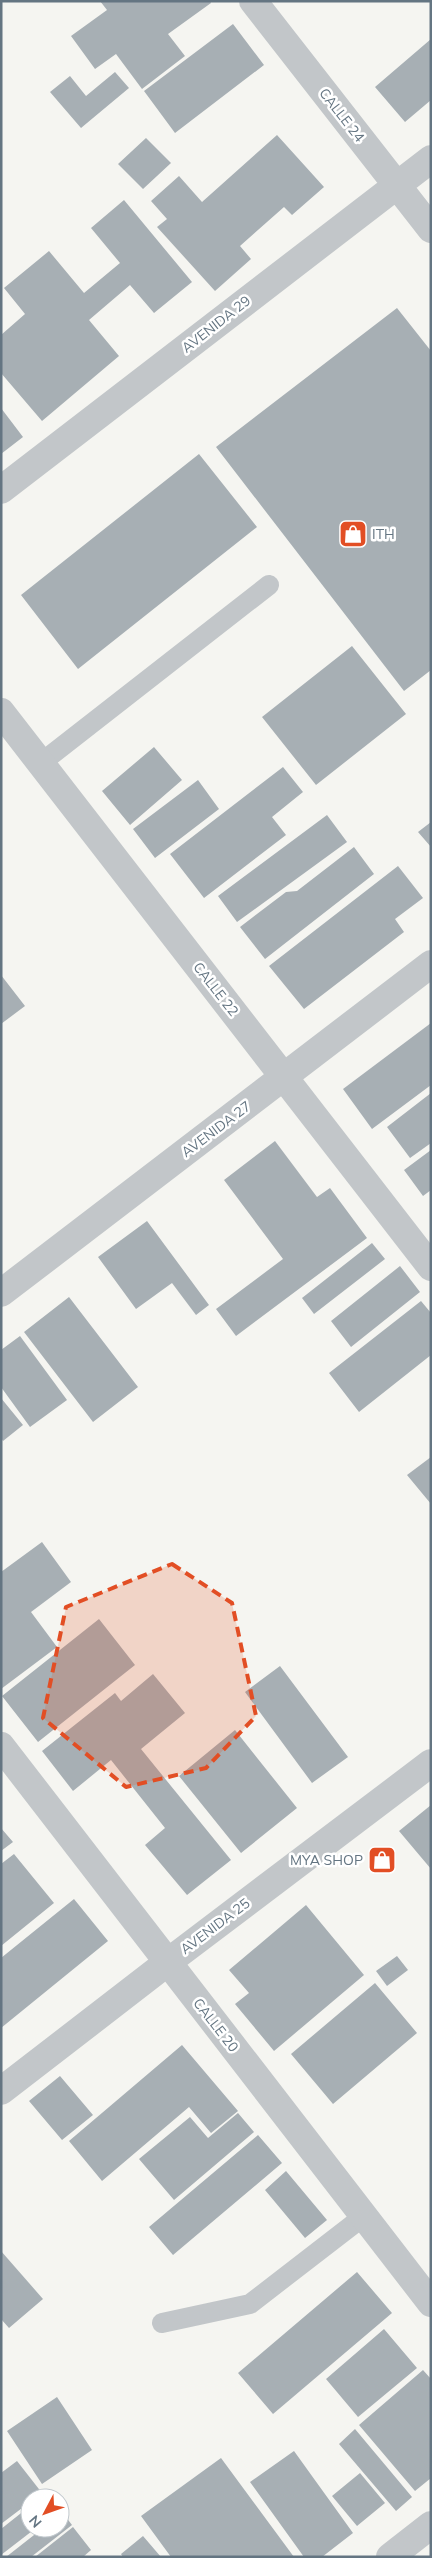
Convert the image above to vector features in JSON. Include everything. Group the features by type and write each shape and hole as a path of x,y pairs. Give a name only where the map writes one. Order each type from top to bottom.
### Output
{"street":[{"name":"CALLE 24","path":"253,1 431,229"},
{"name":"AVENIDA 29","path":"1,490 431,159"},
{"name":"CALLE 22","path":"1,712 431,1267"},
{"name":"AVENIDA 27","path":"1,1293 431,964"},
{"name":"CALLE 20","path":"1,1746 431,2304"},
{"name":"AVENIDA 25","path":"1,2091 431,1763"},
{"path":"390,2557 431,2525"}],"lane":[{"path":"41,763 269,585"},
{"path":"162,2323 250,2304 364,2216"}],"highlighted area":[{"path":"172,1564 232,1603 256,1716 206,1768 126,1787 43,1718 66,1607"}],"building":[{"path":"100,1 210,1 211,3 168,34 185,56 142,89 116,54 95,69 71,36 107,10"},
{"path":"233,24 264,65 175,133 144,91"},
{"path":"431,39 431,100 405,122 375,87"},
{"path":"115,72 129,88 81,128 50,92 70,76 86,96"},
{"path":"277,135 324,187 292,215 284,207 240,246 251,259 215,291 157,227 167,219 151,201 179,176 202,202"},
{"path":"146,138 171,163 143,189 118,164"},
{"path":"124,200 192,282 154,313 130,285 89,320 119,356 42,421 1,373 1,335 25,314 4,288 49,251 84,293 120,263 91,228"},
{"path":"397,308 431,351 431,670 404,691 216,447"},
{"path":"1,408 23,437 1,454"},
{"path":"199,454 257,527 78,669 21,595"},
{"path":"352,646 406,714 316,785 262,717"},
{"path":"154,747 182,780 130,825 102,791"},
{"path":"283,767 303,792 272,817 286,835 204,898 170,854"},
{"path":"198,780 219,809 155,858 133,829"},
{"path":"327,815 347,842 237,922 218,896"},
{"path":"431,822 431,847 418,832"},
{"path":"354,847 374,874 265,959 240,927 286,892 297,891"},
{"path":"398,866 423,898 395,919 404,932 304,1009 269,966"},
{"path":"1,975 25,1006 1,1024"},
{"path":"431,1023 431,1085 372,1129 343,1089"},
{"path":"431,1093 431,1143 410,1158 387,1127"},
{"path":"275,1141 317,1197 330,1188 367,1238 236,1336 216,1309 283,1259 224,1180"},
{"path":"431,1150 431,1190 423,1196 404,1170"},
{"path":"147,1221 209,1305 196,1315 172,1283 136,1309 98,1257"},
{"path":"372,1243 385,1259 314,1314 302,1298"},
{"path":"400,1266 420,1292 351,1347 331,1321"},
{"path":"69,1297 138,1387 93,1422 24,1332"},
{"path":"421,1301 431,1313 431,1355 359,1412 329,1373"},
{"path":"20,1336 67,1400 30,1427 1,1387 1,1350"},
{"path":"1,1398 23,1425 3,1441 1,1438"},
{"path":"431,1457 431,1504 407,1475"},
{"path":"42,1542 71,1582 31,1612 57,1647 1,1689 1,1572"},
{"path":"99,1619 135,1665 38,1742 2,1696"},
{"path":"280,1666 348,1757 312,1783 245,1692"},
{"path":"153,1674 185,1713 141,1749 231,1860 187,1895 145,1845 165,1828 111,1760 73,1791 42,1751 115,1693 121,1701"},
{"path":"235,1730 297,1808 241,1853 179,1776"},
{"path":"431,1805 431,1869 399,1831"},
{"path":"1,1828 13,1842 1,1851"},
{"path":"14,1854 54,1903 1,1946 1,1864"},
{"path":"74,1899 108,1941 1,2028 1,1958"},
{"path":"306,1905 364,1975 274,2051 235,2004 249,1993 229,1970"},
{"path":"397,1956 408,1970 387,1986 376,1971"},
{"path":"375,1983 417,2033 333,2104 291,2054"},
{"path":"182,2045 238,2111 211,2133 189,2107 102,2181 69,2141"},
{"path":"60,2076 93,2115 62,2140 29,2101"},
{"path":"238,2113 254,2132 174,2200 139,2159 190,2117 208,2138"},
{"path":"258,2135 282,2163 173,2255 149,2227"},
{"path":"286,2171 327,2220 305,2238 265,2190"},
{"path":"1,2251 43,2299 9,2328 1,2319"},
{"path":"357,2272 392,2313 273,2414 238,2373"},
{"path":"384,2329 417,2368 358,2417 326,2379"},
{"path":"423,2370 431,2379 431,2478 415,2491 359,2425"},
{"path":"57,2397 92,2450 42,2484 7,2431"},
{"path":"355,2429 412,2497 396,2511 339,2444"},
{"path":"294,2451 353,2533 322,2557 304,2557 250,2482"},
{"path":"221,2458 294,2557 171,2557 141,2516"},
{"path":"17,2461 38,2488 20,2488 20,2510 1,2524 1,2473"},
{"path":"360,2473 385,2503 357,2526 332,2496"},
{"path":"20,2514 20,2538 23,2538 1,2555 1,2529"},
{"path":"73,2527 91,2550 83,2557 35,2557 59,2538 70,2538 70,2529"},
{"path":"143,2536 161,2557 123,2557 121,2554"},
{"path":"30,2538 55,2538 31,2557 6,2557"}],"place":[{"name":"ITH","path":"353,534"},
{"name":"MYA SHOP","path":"382,1860"}]}
